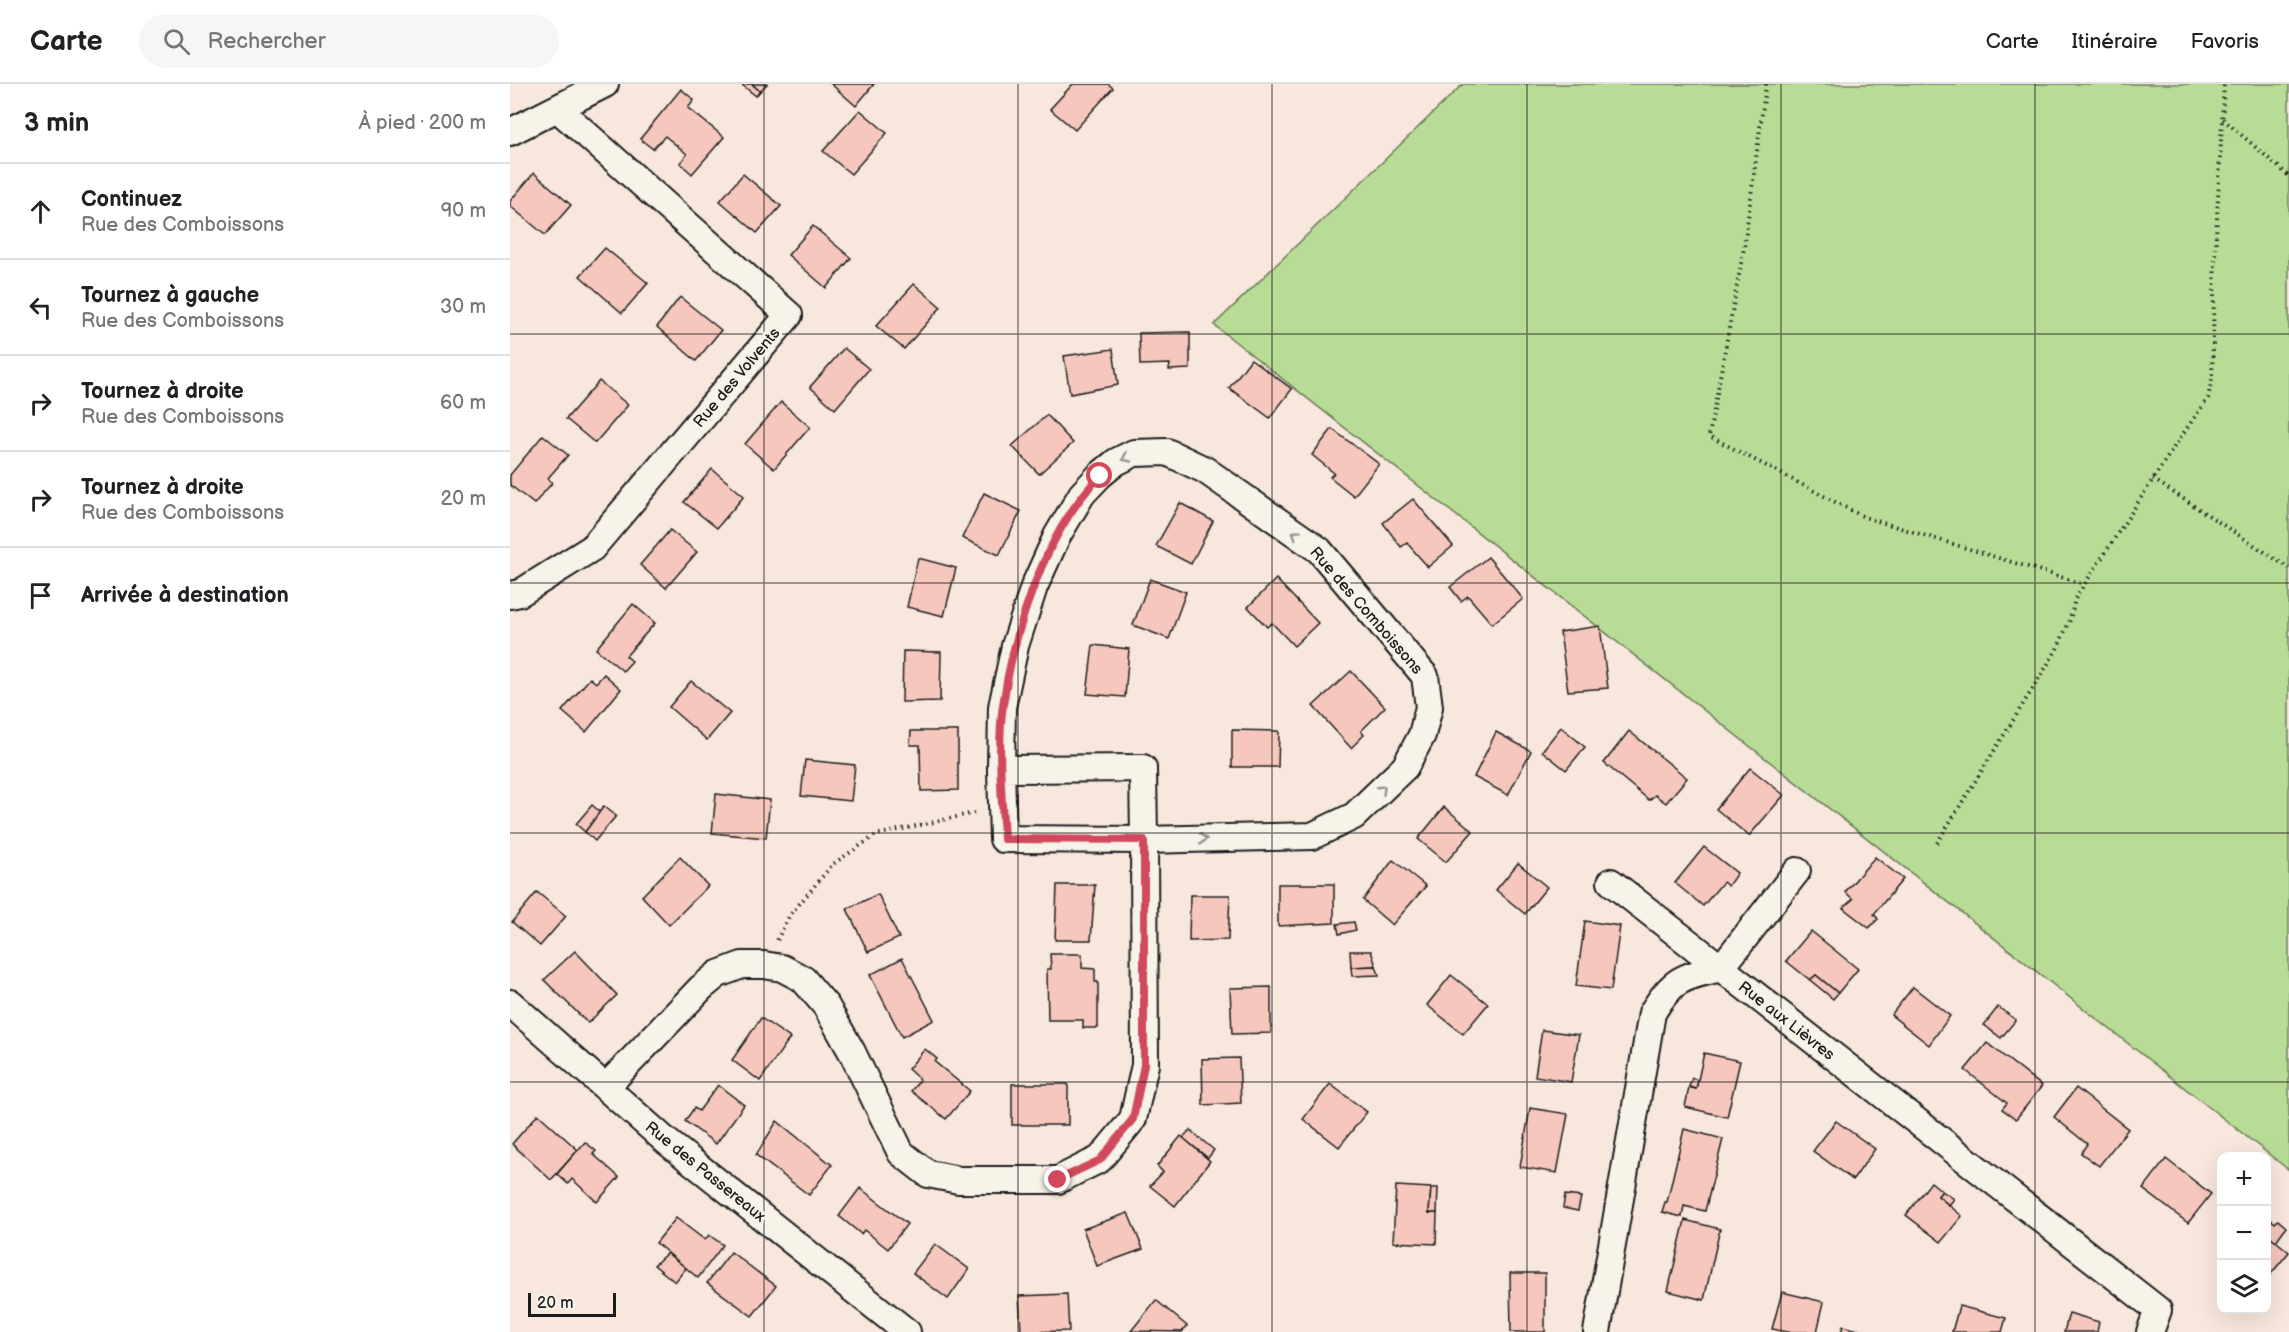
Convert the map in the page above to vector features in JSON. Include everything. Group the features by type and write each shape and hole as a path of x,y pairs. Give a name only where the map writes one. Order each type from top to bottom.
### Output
{"street":[{"path":"510,132 605,84"},
{"name":"Rue des Volvents","path":"510,595 520,593 592,548 789,315 558,109"},
{"name":"Rue des Comboissons","path":"1167,452 1205,470 1319,550 1425,676 1429,707 1422,735 1405,767 1354,816 1312,836 1144,840 1004,839 1001,769 1002,707 1015,646 1039,577 1057,536 1082,494 1116,462 1134,453 1167,452"},
{"path":"606,1087 701,988 718,974 742,965 764,965 782,968 803,980 826,1006 852,1052 901,1153 928,1174 960,1180 1058,1180 1100,1160 1133,1119 1144,1065 1143,768 1001,769"},
{"path":"1597,1332 1652,1013 1665,991 1688,976 1721,968 1797,871"},
{"path":"1611,882 1721,968"},
{"name":"Rue aux Lièvres","path":"1721,968 2158,1310 2150,1332"},
{"name":"Rue des Passereaux","path":"510,1003 666,1141 907,1332"}],"path":[{"path":"1766,84 1744,248 1709,436 1864,517 2085,584"},
{"path":"1937,843 2056,651 2070,620 2075,599 2208,398 2212,378 2215,255 2224,84"},
{"path":"2222,119 2289,176"},
{"path":"2153,479 2289,568"},
{"path":"764,965 790,915 832,864 867,841 876,836 973,813 1002,811"}],"green space":[{"path":"1463,84 2289,84 2289,1170 2271,1156 2271,1152 2266,1152 1214,325"}],"building":[{"path":"741,84 752,84 760,91 756,96"},
{"path":"752,84 767,84 760,91"},
{"path":"831,84 874,84 856,106"},
{"path":"1073,84 1108,84 1113,88 1075,130 1050,109"},
{"path":"681,89 694,100 688,108 724,137 692,174 680,163 687,154 665,136 653,149 640,139"},
{"path":"860,110 887,133 851,174 823,151"},
{"path":"534,173 571,205 545,235 510,206 510,201"},
{"path":"743,174 781,206 757,233 720,201"},
{"path":"813,226 851,258 826,288 788,255"},
{"path":"605,248 648,283 622,313 580,276"},
{"path":"914,284 941,307 904,349 876,326"},
{"path":"680,297 721,330 696,361 657,327"},
{"path":"1190,332 1190,369 1169,370 1170,364 1140,365 1139,333"},
{"path":"844,348 869,369 835,409 810,387"},
{"path":"1113,349 1118,385 1070,394 1064,356"},
{"path":"1251,359 1292,389 1270,418 1229,388"},
{"path":"599,381 628,405 595,443 566,419"},
{"path":"781,402 810,427 774,469 745,444"},
{"path":"1047,415 1073,443 1039,474 1012,446"},
{"path":"1332,429 1379,464 1354,496 1330,477 1334,473 1312,455"},
{"path":"543,435 568,455 548,478 552,483 534,504 510,485 510,475"},
{"path":"712,469 744,496 717,528 684,502"},
{"path":"984,493 1021,511 999,555 962,538"},
{"path":"1413,499 1453,546 1428,567 1407,543 1401,547 1383,523"},
{"path":"1180,503 1213,521 1191,564 1156,546"},
{"path":"670,530 697,552 666,588 640,565"},
{"path":"1488,557 1523,599 1492,624 1468,596 1461,601 1450,587"},
{"path":"918,558 956,568 944,616 907,607"},
{"path":"1150,579 1186,592 1169,639 1133,625"},
{"path":"1276,579 1318,623 1294,646 1272,623 1267,627 1248,607"},
{"path":"633,604 655,623 626,656 632,661 623,671 596,649"},
{"path":"1600,626 1608,688 1568,691 1560,632"},
{"path":"1093,645 1129,649 1125,697 1087,694"},
{"path":"903,651 941,652 940,701 902,702"},
{"path":"1351,671 1385,707 1361,731 1364,735 1351,748 1313,706"},
{"path":"604,674 621,689 586,732 562,711 590,678 596,683"},
{"path":"691,681 730,713 707,740 669,707"},
{"path":"1561,727 1585,747 1566,770 1542,751"},
{"path":"1232,730 1279,731 1278,767 1232,767"},
{"path":"911,731 958,731 958,790 921,791 920,745 910,745"},
{"path":"1629,731 1687,778 1666,803 1655,795 1649,800 1604,763"},
{"path":"1496,732 1531,751 1508,795 1474,777"},
{"path":"805,760 855,765 851,801 801,796"},
{"path":"1750,768 1784,795 1749,836 1716,809"},
{"path":"716,794 770,800 766,838 712,833"},
{"path":"592,805 600,812 585,832 576,824"},
{"path":"604,806 616,816 595,841 585,832"},
{"path":"1444,807 1473,831 1446,862 1418,839"},
{"path":"1704,847 1737,873 1728,886 1723,882 1703,906 1675,883"},
{"path":"680,857 708,886 669,925 642,896"},
{"path":"1875,857 1903,879 1874,914 1878,919 1869,928 1843,908 1853,899 1845,892"},
{"path":"1393,860 1426,886 1392,925 1363,900"},
{"path":"1518,863 1547,887 1525,914 1496,890"},
{"path":"1278,884 1334,884 1334,923 1278,926"},
{"path":"1057,885 1095,885 1091,940 1055,940"},
{"path":"537,892 566,916 540,946 512,922"},
{"path":"878,894 899,938 868,952 847,909"},
{"path":"1190,895 1230,895 1228,940 1189,941"},
{"path":"1585,921 1620,926 1611,990 1576,986"},
{"path":"1354,922 1356,930 1339,934 1337,924"},
{"path":"1811,931 1858,969 1838,993 1816,975 1810,980 1786,961"},
{"path":"575,951 617,995 588,1023 544,980"},
{"path":"1350,951 1371,951 1376,966 1351,967"},
{"path":"1050,954 1082,954 1082,968 1095,969 1095,982 1098,982 1098,1028 1083,1028 1083,1020 1048,1020 1047,969 1051,969"},
{"path":"902,958 934,1020 902,1037 870,975"},
{"path":"1376,966 1379,975 1352,976 1351,967"},
{"path":"1451,975 1488,1004 1463,1034 1427,1005"},
{"path":"1816,975 1838,993 1833,999 1810,980"},
{"path":"1271,987 1271,1033 1232,1034 1230,988"},
{"path":"1913,987 1950,1016 1929,1045 1891,1015"},
{"path":"1998,1007 2016,1020 2001,1038 1984,1025"},
{"path":"761,1018 790,1038 760,1081 732,1060"},
{"path":"1542,1030 1579,1035 1571,1082 1535,1076"},
{"path":"1987,1043 2042,1086 2016,1119 2002,1109 2007,1103 1965,1070"},
{"path":"925,1049 937,1059 935,1062 970,1091 946,1119 911,1091 920,1080 908,1069"},
{"path":"1704,1053 1740,1061 1727,1117 1685,1107 1689,1087 1696,1089"},
{"path":"1239,1058 1241,1103 1203,1105 1202,1059"},
{"path":"1692,1078 1698,1080 1696,1089 1689,1087"},
{"path":"1012,1084 1068,1084 1068,1125 1012,1125"},
{"path":"1330,1084 1367,1112 1339,1147 1303,1119"},
{"path":"718,1085 744,1105 716,1144 685,1121 694,1108 699,1111"},
{"path":"2076,1088 2128,1129 2099,1166 2081,1153 2087,1144 2054,1117"},
{"path":"1530,1108 1568,1114 1557,1173 1520,1167"},
{"path":"538,1114 578,1150 551,1180 512,1144"},
{"path":"777,1121 832,1165 809,1195 756,1155"},
{"path":"1836,1121 1875,1149 1853,1180 1813,1151"},
{"path":"1684,1129 1723,1139 1705,1211 1684,1206 1682,1217 1662,1212 1667,1202"},
{"path":"1190,1130 1214,1150 1208,1158 1183,1138"},
{"path":"1181,1136 1210,1161 1175,1206 1150,1186 1163,1172 1157,1166"},
{"path":"585,1142 596,1151 593,1154 619,1177 597,1202 572,1179 568,1184 557,1174"},
{"path":"2166,1159 2211,1194 2188,1223 2143,1189"},
{"path":"1931,1182 1942,1191 1938,1196 1962,1216 1941,1242 1906,1215"},
{"path":"1396,1186 1431,1188 1429,1213 1437,1213 1436,1244 1393,1242"},
{"path":"860,1188 907,1224 888,1249 864,1230 861,1234 839,1216"},
{"path":"1431,1188 1438,1188 1437,1213 1429,1213"},
{"path":"1942,1191 1954,1199 1949,1205 1938,1196"},
{"path":"1565,1195 1581,1197 1578,1211 1563,1208"},
{"path":"1128,1213 1143,1249 1097,1266 1083,1229"},
{"path":"676,1218 705,1240 709,1235 723,1245 698,1278 656,1243"},
{"path":"1685,1220 1720,1229 1704,1300 1668,1291"},
{"path":"2271,1220 2275,1223 2278,1220 2286,1227 2276,1241 2271,1237"},
{"path":"2271,1237 2289,1252 2271,1274"},
{"path":"935,1244 969,1269 948,1299 913,1273"},
{"path":"731,1252 776,1286 752,1316 707,1283"},
{"path":"667,1253 686,1268 675,1282 654,1265"},
{"path":"1510,1273 1545,1273 1545,1332 1511,1332"},
{"path":"1782,1292 1824,1302 1817,1332 1788,1332 1772,1329"},
{"path":"1067,1294 1069,1331 1021,1332 1019,1296"},
{"path":"1156,1300 1187,1326 1182,1332 1131,1331"},
{"path":"1959,1306 2006,1318 2002,1332 1952,1332"},
{"path":"2069,1313 2099,1322 2097,1332 2064,1332"},
{"path":"1843,1326 1866,1332 1841,1332"}],"route":[{"path":"1058,1180 1100,1160 1133,1119 1144,1065 1144,840 1004,839 1001,769 1002,707 1015,646 1034,587 1057,536 1082,494 1100,476"}]}
